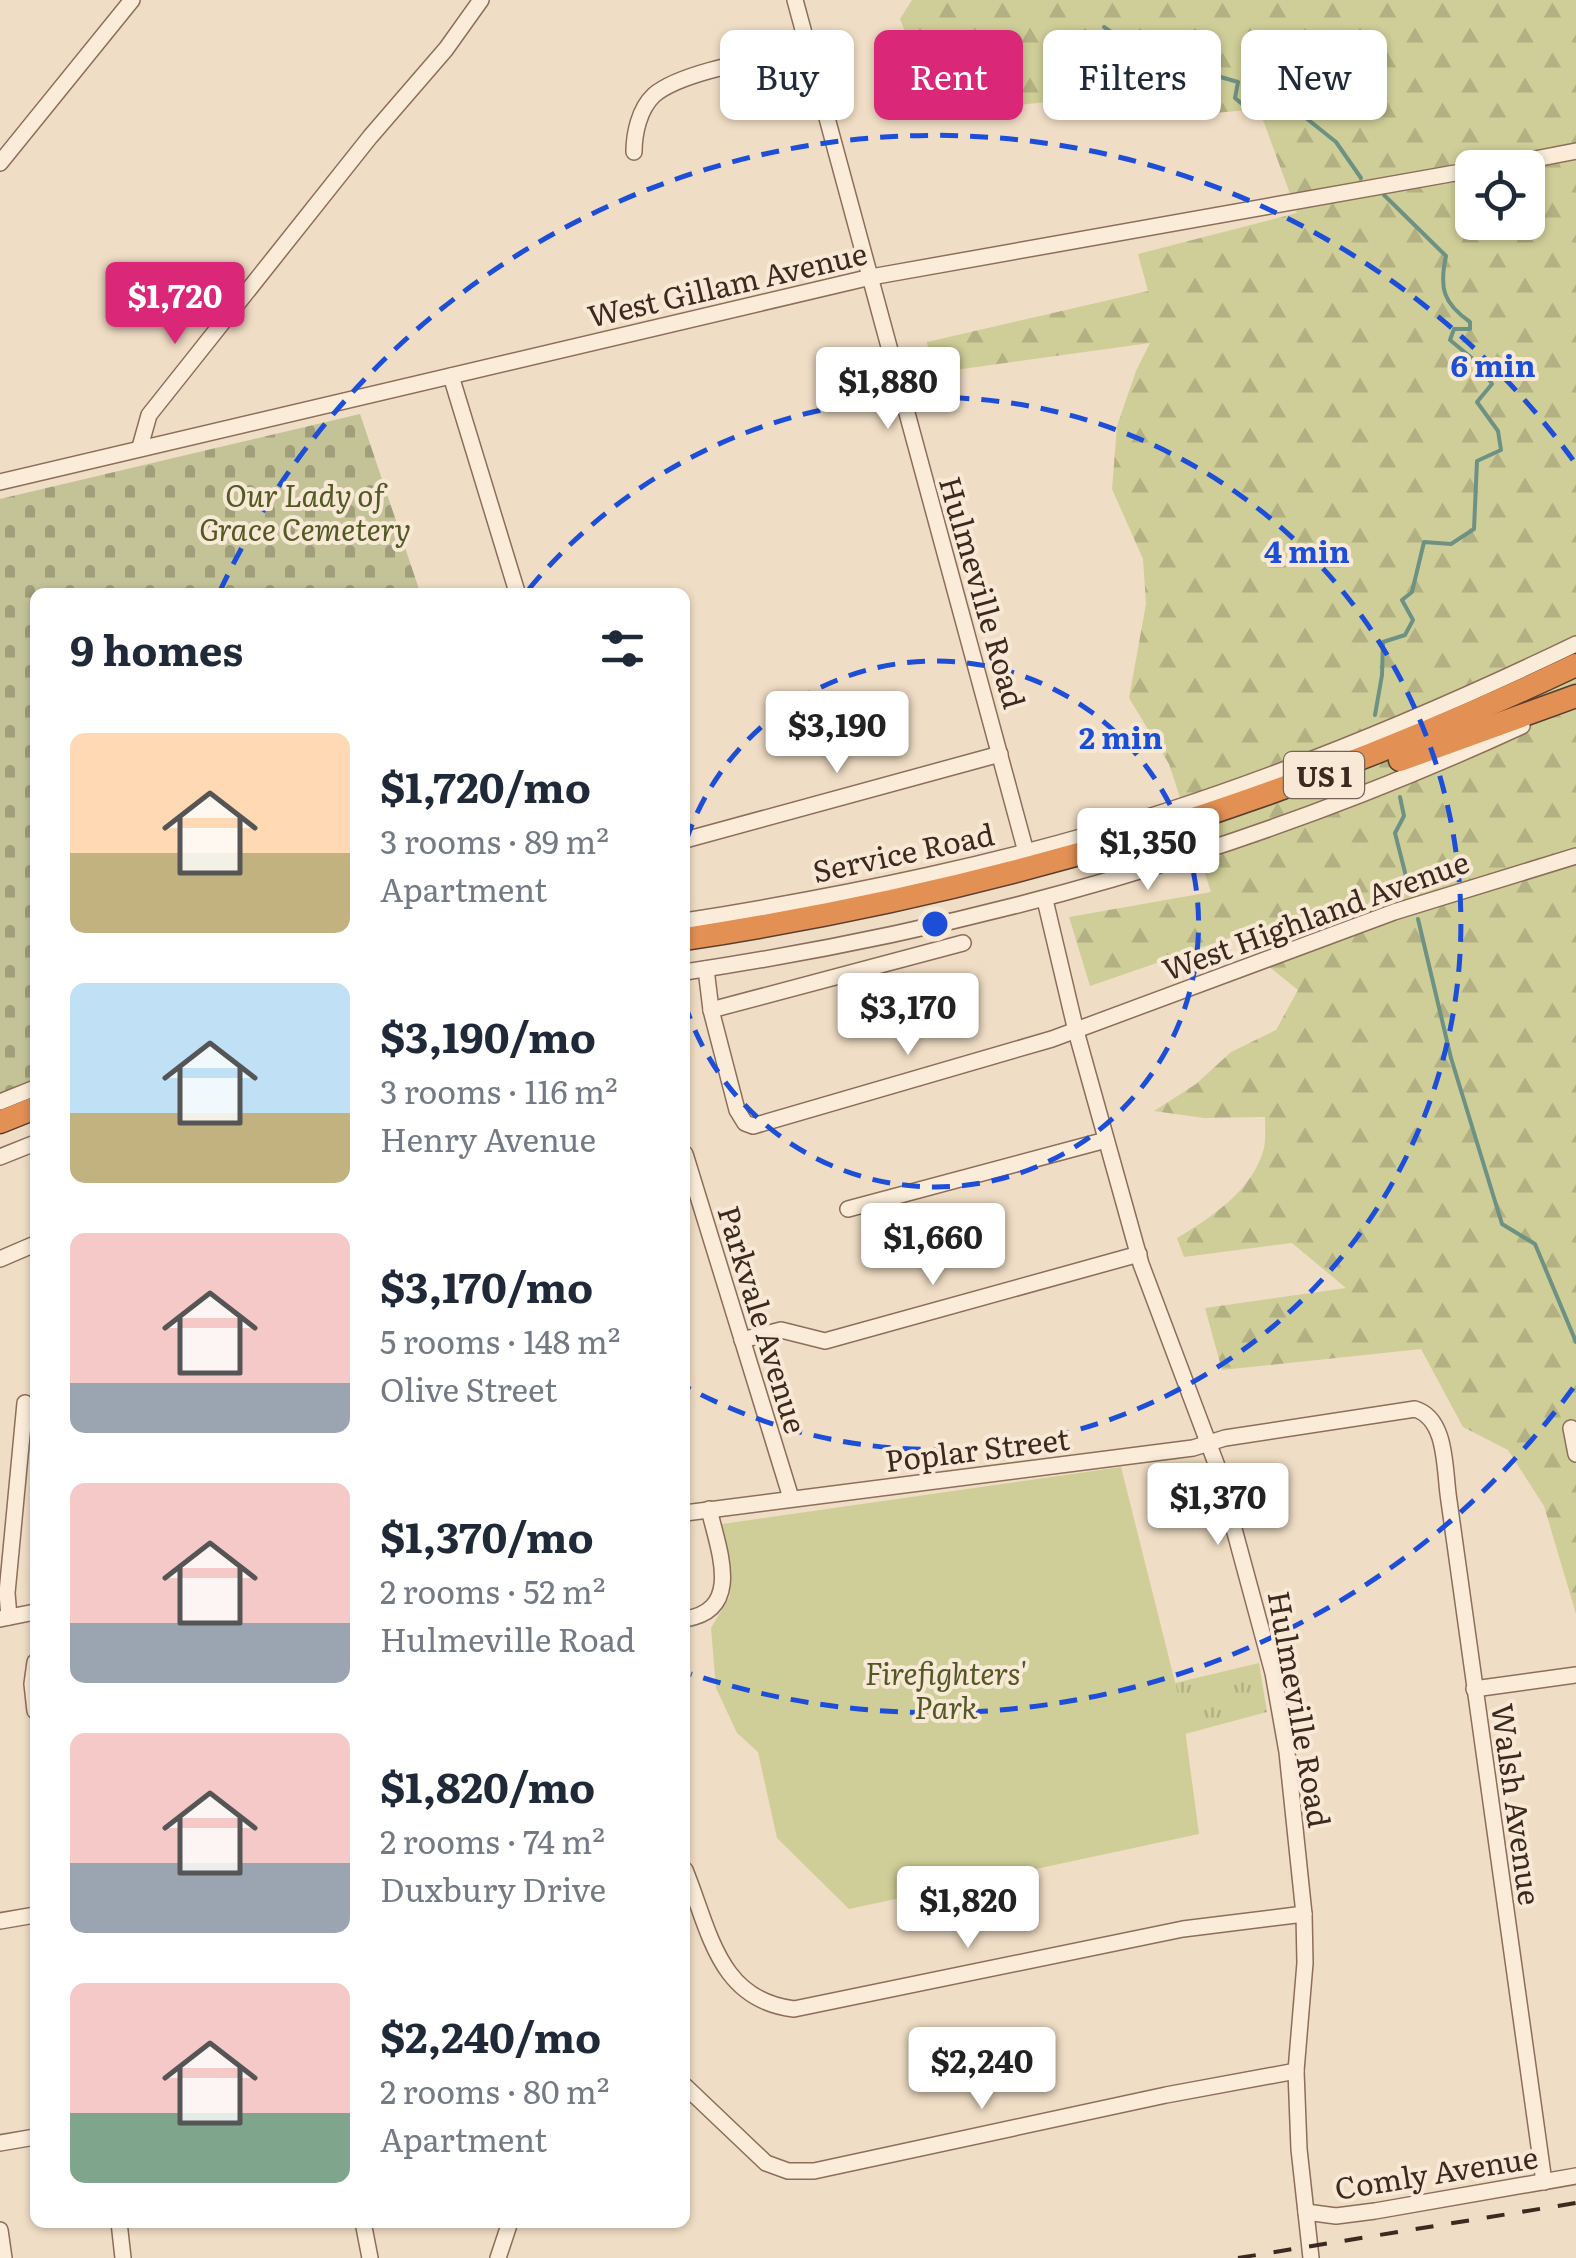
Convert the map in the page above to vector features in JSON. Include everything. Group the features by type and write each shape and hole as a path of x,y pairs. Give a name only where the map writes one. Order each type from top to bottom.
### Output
{"highway":[{"path":"1418,736 1436,718 1521,678 1576,646"},
{"name":"US 1","path":"690,938 896,902 1076,858 1284,790 1418,736 1576,665"},
{"name":"US 1","path":"690,953 866,923 1060,877 1233,824 1400,760 1576,681"},
{"path":"1400,760 1576,698"},
{"path":"0,1122 30,1110"},
{"path":"0,1138 30,1126"}],"street":[{"path":"0,162 132,0"},
{"path":"140,447 149,415 481,0"},
{"name":"Hulmeville Road","path":"795,0 804,30"},
{"path":"634,152 634,133 648,102 668,85 720,72"},
{"name":"Hulmeville Road","path":"828,120 1026,852"},
{"path":"1545,157 1576,151"},
{"name":"West Gillam Avenue","path":"0,482 871,277 1455,173"},
{"path":"451,376 516,588"},
{"name":"Service Road","path":"690,920 860,891 1026,852 1165,812 1278,773 1576,646"},
{"path":"690,971 886,938 1045,900 1181,860 1408,777 1576,698"},
{"path":"690,839 1000,754"},
{"name":"West Highland Avenue","path":"711,1010 737,1110 744,1123 753,1126 1076,1030 1394,912 1576,856"},
{"name":"Hulmeville Road","path":"1045,900 1076,1030 1138,1254 1210,1444 1273,1673 1289,1770 1304,1914 1305,1963 1296,2072 1311,2258"},
{"path":"706,969 711,1010 962,943"},
{"path":"0,1102 30,1090"},
{"path":"848,1209 1106,1140"},
{"path":"0,1157 30,1145"},
{"name":"Parkvale Avenue","path":"690,1170 790,1498"},
{"path":"0,1259 30,1246"},
{"path":"742,1340 781,1330 825,1341 1138,1254"},
{"path":"24,1403 5,1618 30,1613"},
{"name":"Poplar Street","path":"690,1512 1210,1444 1225,1438 1414,1409 1432,1418 1439,1434"},
{"path":"1571,1428 1576,1454"},
{"name":"Walsh Avenue","path":"1439,1434 1544,2182"},
{"path":"690,1617 702,1616 718,1602 709,1509"},
{"path":"1474,1689 1576,1674"},
{"path":"690,1882 724,1966 739,1988 762,2002 794,2008 1183,1929 1304,1914"},
{"path":"0,1920 30,1916"},
{"path":"690,2091 766,2162 788,2171 814,2171 1166,2095 1296,2072"},
{"path":"0,2144 30,2138"},
{"name":"Comly Avenue","path":"1306,2212 1336,2216 1576,2176"},
{"path":"120,2228 124,2258"},
{"path":"365,2228 370,2258"},
{"path":"498,2258 508,2228"},
{"path":"0,2230 4,2258"}],"green space":[{"path":"912,0 1576,0 1576,1614 1544,1506 1508,1450 1463,1427 1421,1349 1222,1370 1205,1308 1346,1288 1292,1243 1184,1257 1177,1238 1217,1212 1251,1177 1264,1148 1265,1117 1204,1118 1154,1111 1196,1084 1231,1052 1276,1030 1298,990 1232,937 1090,986 1069,917 1211,892 1169,764 1129,698 1146,604 1143,559 1112,489 1117,426 1150,343 933,373 927,342 1148,291 1138,254 1297,213 1263,120 1387,120 1387,30 1241,30 1241,111 1221,112 1221,30 1043,30 1043,102 1023,105 1023,30 904,30 900,19"},
{"name":"Our Lady of Grace Cemetery","path":"360,414 419,588 30,588 30,1081 0,1095 0,499"},
{"name":"Firefighters' Park","path":"1121,1467 1183,1714 1199,1834 849,1909 777,1838 758,1752 737,1733 716,1688 711,1628 730,1596 722,1524"},
{"path":"1259,1663 1267,1712 1185,1734 1175,1683"}],"waterway":[{"path":"1104,27 1163,69 1184,68 1191,87 1210,74 1238,82 1235,98 1248,109 1281,98 1336,142 1361,178"},
{"path":"1375,715 1383,642 1405,635 1413,620 1402,600 1412,592 1424,542 1451,544 1474,529 1477,461 1501,450 1498,431 1477,402 1492,384 1479,364 1450,340 1454,329 1470,329 1470,322 1445,294 1446,256 1384,195"},
{"path":"1400,797 1404,816 1395,833 1410,892"},
{"path":"1418,919 1451,1058 1502,1224 1535,1244 1576,1342"}],"railway":[{"path":"1238,2258 1576,2203"}]}
